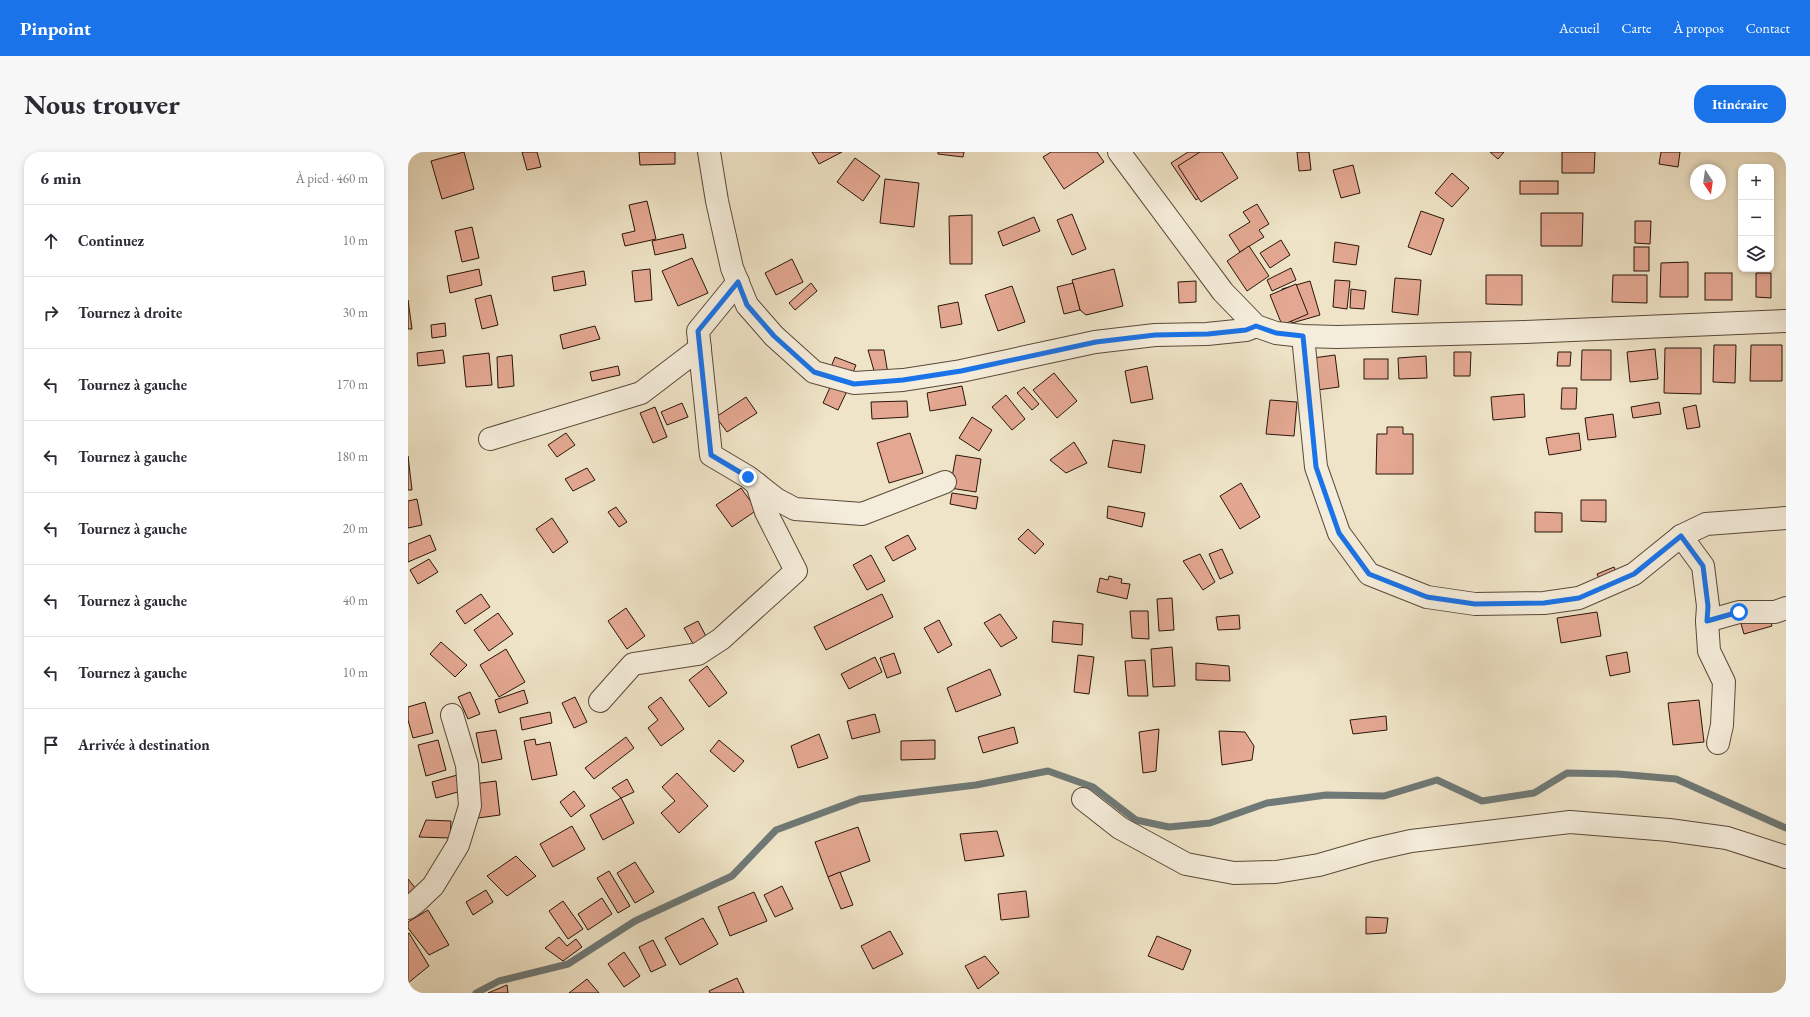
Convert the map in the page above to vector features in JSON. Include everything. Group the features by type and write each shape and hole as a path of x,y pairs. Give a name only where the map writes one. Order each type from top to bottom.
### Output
{"street":[{"path":"709,152 717,201 732,268 747,305 774,336 814,372 854,384 903,380 961,371 1096,342 1155,335 1208,334 1246,330 1256,326"},
{"path":"1119,152 1223,292 1256,326 1276,333 1303,336 1337,337 1517,332 1786,321"},
{"path":"738,282 698,331 711,455 748,477 776,499 795,509 862,514 945,482"},
{"path":"1303,336 1316,467 1339,533 1369,574 1427,597 1475,604 1544,603 1579,598 1634,574 1681,536 1706,524 1786,518"},
{"path":"490,439 641,393 700,348"},
{"path":"600,701 633,664 698,654 721,639 796,570 766,512 757,484"},
{"path":"1681,536 1703,566 1708,606 1707,621 1709,651 1724,682 1722,725 1718,743"},
{"path":"1707,621 1739,612 1775,612 1786,608"},
{"path":"408,908 433,886 458,845 470,806 467,765 452,715"},
{"path":"1083,799 1120,828 1186,864 1234,873 1276,872 1319,865 1371,850 1411,841 1570,822 1669,830 1727,838 1786,858"}],"building":[{"path":"464,152 474,189 442,199 431,161"},
{"path":"522,152 537,152 541,167 527,170"},
{"path":"639,152 675,152 675,164 640,165"},
{"path":"812,152 842,152 819,164"},
{"path":"938,152 964,152 963,157 938,154"},
{"path":"1051,152 1097,152 1104,162 1064,189 1043,157"},
{"path":"1188,152 1214,152 1231,177 1196,200 1171,163"},
{"path":"1200,152 1222,152 1238,178 1201,202 1178,166"},
{"path":"1297,152 1309,152 1311,170 1299,171"},
{"path":"1490,152 1504,152 1498,159"},
{"path":"1562,152 1595,152 1594,173 1562,173"},
{"path":"1661,152 1680,152 1678,167 1659,164"},
{"path":"855,158 880,176 863,201 837,182"},
{"path":"1353,165 1360,193 1341,198 1333,170"},
{"path":"1452,173 1469,188 1452,207 1435,193"},
{"path":"885,179 919,183 914,227 880,223"},
{"path":"1520,181 1558,181 1558,194 1520,194"},
{"path":"647,201 656,239 625,246 622,234 635,231 629,205"},
{"path":"1257,204 1269,224 1259,230 1264,237 1240,252 1229,235 1250,222 1243,212"},
{"path":"1421,211 1444,219 1431,255 1408,247"},
{"path":"1541,213 1583,213 1582,246 1541,246"},
{"path":"1072,214 1086,249 1072,255 1057,220"},
{"path":"972,215 972,264 950,264 949,216"},
{"path":"1034,217 1040,231 1003,246 998,232"},
{"path":"1635,221 1651,221 1650,244 1635,243"},
{"path":"472,227 479,258 462,262 455,231"},
{"path":"683,234 686,248 655,255 652,241"},
{"path":"1281,240 1290,255 1270,268 1260,253"},
{"path":"1335,242 1359,246 1356,265 1333,262"},
{"path":"1249,246 1269,276 1247,291 1227,261"},
{"path":"1634,247 1649,247 1649,271 1634,271"},
{"path":"692,258 708,293 678,306 662,271"},
{"path":"792,259 803,282 776,295 765,273"},
{"path":"1688,262 1688,297 1660,297 1661,263"},
{"path":"1291,268 1296,280 1272,291 1267,280"},
{"path":"479,269 482,285 450,293 447,276"},
{"path":"650,269 652,300 635,302 632,271"},
{"path":"1114,269 1123,306 1086,315 1080,310 1072,280"},
{"path":"584,271 586,285 554,291 552,277"},
{"path":"1705,273 1732,273 1732,300 1705,300"},
{"path":"1756,273 1771,273 1771,298 1756,297"},
{"path":"1486,275 1522,275 1522,305 1486,304"},
{"path":"1613,275 1647,275 1647,303 1612,302"},
{"path":"1395,278 1421,280 1418,315 1392,312"},
{"path":"1335,280 1350,281 1347,309 1333,307"},
{"path":"1196,281 1196,302 1179,303 1178,282"},
{"path":"1310,281 1320,315 1292,323 1282,289"},
{"path":"811,283 817,291 795,310 789,303"},
{"path":"1073,283 1080,310 1064,314 1057,287"},
{"path":"1296,284 1308,314 1282,325 1270,295"},
{"path":"1012,286 1025,322 998,331 985,295"},
{"path":"1351,289 1366,291 1364,309 1350,308"},
{"path":"491,295 498,325 482,329 475,299"},
{"path":"408,300 412,329 408,329"},
{"path":"958,302 962,324 941,328 938,306"},
{"path":"445,323 446,336 432,338 431,325"},
{"path":"595,326 600,339 563,349 560,335"},
{"path":"1714,345 1736,345 1735,383 1713,382"},
{"path":"1751,345 1782,345 1782,381 1750,381"},
{"path":"1665,348 1701,348 1701,394 1664,393"},
{"path":"1655,349 1658,379 1630,382 1627,352"},
{"path":"443,350 445,363 418,366 417,353"},
{"path":"868,350 884,350 888,374 875,374"},
{"path":"1582,350 1611,350 1611,380 1581,380"},
{"path":"1454,352 1471,352 1470,376 1454,376"},
{"path":"1558,352 1571,352 1570,366 1557,366"},
{"path":"489,353 492,385 466,387 463,356"},
{"path":"512,355 514,386 498,388 497,357"},
{"path":"1335,355 1339,387 1317,390 1313,358"},
{"path":"1426,356 1427,378 1399,379 1398,358"},
{"path":"835,357 856,365 850,380 829,372"},
{"path":"1364,359 1388,359 1388,379 1364,379"},
{"path":"618,366 620,375 592,381 590,372"},
{"path":"1147,366 1153,399 1131,403 1125,371"},
{"path":"1054,373 1077,401 1057,418 1033,390"},
{"path":"832,383 847,391 838,410 823,403"},
{"path":"962,386 966,405 930,411 927,393"},
{"path":"1024,387 1039,404 1032,410 1017,393"},
{"path":"1562,388 1577,388 1576,409 1561,409"},
{"path":"1524,394 1525,417 1493,420 1491,397"},
{"path":"1006,395 1025,419 1012,430 992,407"},
{"path":"746,397 757,413 727,432 716,417"},
{"path":"1270,400 1297,402 1294,436 1266,434"},
{"path":"907,401 908,417 872,419 871,402"},
{"path":"1659,402 1661,414 1633,418 1631,407"},
{"path":"682,403 688,417 667,425 661,412"},
{"path":"1696,405 1700,427 1687,429 1683,408"},
{"path":"655,407 667,437 653,443 640,413"},
{"path":"1613,414 1616,437 1588,440 1585,418"},
{"path":"972,417 992,430 979,451 959,438"},
{"path":"1387,427 1403,427 1403,434 1413,434 1413,474 1376,474 1377,434 1387,434"},
{"path":"566,433 575,445 557,457 548,445"},
{"path":"910,433 923,473 889,483 877,443"},
{"path":"1579,433 1581,450 1549,455 1546,438"},
{"path":"1113,440 1145,445 1141,473 1108,467"},
{"path":"1074,442 1087,463 1066,473 1050,460"},
{"path":"956,455 981,459 976,492 950,488"},
{"path":"408,456 412,490 408,490"},
{"path":"587,468 595,480 573,491 565,479"},
{"path":"1241,483 1260,517 1240,529 1220,496"},
{"path":"741,488 757,510 732,527 716,505"},
{"path":"952,493 978,497 976,509 950,504"},
{"path":"417,499 422,525 408,528 408,501"},
{"path":"1581,500 1606,500 1606,522 1581,521"},
{"path":"1108,506 1145,513 1142,527 1107,518"},
{"path":"616,507 627,522 619,527 608,512"},
{"path":"1535,512 1562,513 1562,532 1535,532"},
{"path":"552,518 568,542 553,553 536,529"},
{"path":"1028,529 1044,544 1035,554 1018,539"},
{"path":"430,535 436,550 408,562 408,544"},
{"path":"908,535 916,549 893,561 885,547"},
{"path":"1222,549 1233,573 1220,579 1209,554"},
{"path":"1200,554 1215,582 1203,590 1183,561"},
{"path":"871,555 885,581 867,590 853,565"},
{"path":"429,559 438,572 418,584 410,570"},
{"path":"1614,567 1619,578 1602,585 1597,574"},
{"path":"1109,576 1122,579 1121,583 1130,584 1127,599 1097,592 1100,578 1108,580"},
{"path":"481,594 490,607 465,624 456,611"},
{"path":"882,594 893,617 826,650 814,627"},
{"path":"1172,598 1174,630 1159,631 1157,599"},
{"path":"626,608 645,636 627,649 608,621"},
{"path":"1768,610 1772,626 1744,634 1739,617"},
{"path":"1130,611 1148,611 1149,639 1132,638"},
{"path":"1597,612 1601,636 1561,643 1557,618"},
{"path":"498,613 513,634 489,651 474,630"},
{"path":"1000,614 1017,638 1001,647 984,623"},
{"path":"1239,615 1240,629 1218,630 1216,617"},
{"path":"939,620 952,645 938,653 924,628"},
{"path":"698,621 709,642 696,649 684,628"},
{"path":"1053,621 1083,624 1082,645 1052,642"},
{"path":"441,642 467,665 455,677 430,654"},
{"path":"1172,647 1175,686 1153,687 1151,649"},
{"path":"506,649 525,682 499,697 480,665"},
{"path":"1627,652 1630,672 1610,676 1606,656"},
{"path":"894,653 901,673 887,678 880,658"},
{"path":"1078,655 1094,657 1089,694 1074,692"},
{"path":"875,657 882,672 849,689 841,674"},
{"path":"1145,660 1148,696 1128,696 1125,661"},
{"path":"1196,663 1229,666 1230,681 1196,680"},
{"path":"707,666 727,693 709,707 689,680"},
{"path":"990,669 1001,695 956,712 947,688"},
{"path":"524,690 528,703 499,713 495,700"},
{"path":"470,692 480,714 468,719 458,697"},
{"path":"575,697 587,722 574,728 562,703"},
{"path":"661,697 684,729 661,746 648,728 658,720 648,707"},
{"path":"1699,700 1704,742 1673,745 1668,703"},
{"path":"425,702 433,733 413,738 408,720 408,707"},
{"path":"550,712 552,723 522,730 520,718"},
{"path":"875,714 880,732 852,739 847,721"},
{"path":"1386,716 1387,730 1353,734 1350,720"},
{"path":"1014,727 1018,743 983,753 978,737"},
{"path":"1159,729 1156,771 1143,773 1139,732"},
{"path":"496,730 502,759 482,763 476,733"},
{"path":"1219,731 1245,732 1254,746 1252,760 1222,765"},
{"path":"819,734 828,758 798,768 791,746"},
{"path":"626,737 634,748 594,779 585,768"},
{"path":"535,739 536,745 550,742 557,775 532,780 524,741"},
{"path":"438,740 446,770 426,776 418,745"},
{"path":"719,740 744,761 734,772 710,751"},
{"path":"935,740 935,759 901,760 901,741"},
{"path":"677,773 708,806 679,833 661,813 675,801 662,787"},
{"path":"461,774 465,790 436,798 432,782"},
{"path":"627,779 634,792 621,798 612,788"},
{"path":"496,781 500,815 478,818 474,784"},
{"path":"574,791 585,806 571,817 560,802"},
{"path":"621,798 634,823 603,840 590,815"},
{"path":"426,820 451,821 450,838 419,837"},
{"path":"572,826 585,849 553,867 540,844"},
{"path":"858,827 870,861 828,877 815,842"},
{"path":"997,831 1004,856 965,861 960,834"},
{"path":"516,856 536,876 507,896 487,876"},
{"path":"635,862 654,892 635,903 617,873"},
{"path":"609,871 630,906 618,913 597,878"},
{"path":"840,872 853,905 841,909 828,877"},
{"path":"408,879 420,894 408,899"},
{"path":"782,886 793,909 775,917 764,895"},
{"path":"486,890 493,902 473,915 466,902"},
{"path":"1026,891 1029,917 1001,920 998,894"},
{"path":"754,892 767,921 730,936 718,907"},
{"path":"602,898 612,914 588,930 578,914"},
{"path":"563,901 583,929 568,939 549,911"},
{"path":"428,910 449,945 429,955 408,928 408,922"},
{"path":"1366,917 1388,918 1386,933 1366,934"},
{"path":"703,918 718,944 680,965 665,938"},
{"path":"890,931 903,954 873,969 861,946"},
{"path":"409,933 429,966 408,983 408,934"},
{"path":"1157,936 1191,950 1183,970 1148,956"},
{"path":"559,937 567,946 576,939 582,947 563,961 545,948"},
{"path":"653,940 666,965 651,972 639,947"},
{"path":"624,952 640,976 624,987 608,964"},
{"path":"985,956 999,973 978,989 965,966"},
{"path":"737,978 744,993 710,993 709,991"},
{"path":"587,979 599,993 569,993"},
{"path":"507,985 508,993 488,993"}],"waterway":[{"path":"476,993 499,981 568,964 635,921 732,876 776,830 860,799 976,785 1048,771 1093,787 1136,820 1169,827 1210,823 1267,803 1326,795 1384,796 1437,780 1482,801 1534,793 1567,773 1618,774 1676,779 1786,828"}],"route":[{"path":"748,477 711,455 698,331 738,282 747,305 774,336 814,372 854,384 903,380 961,371 1096,342 1155,335 1208,334 1246,330 1256,326 1276,333 1303,336 1307,389 1316,467 1339,533 1369,574 1427,597 1475,604 1544,603 1579,598 1634,574 1681,536 1703,566 1708,606 1707,621 1739,612"}]}
